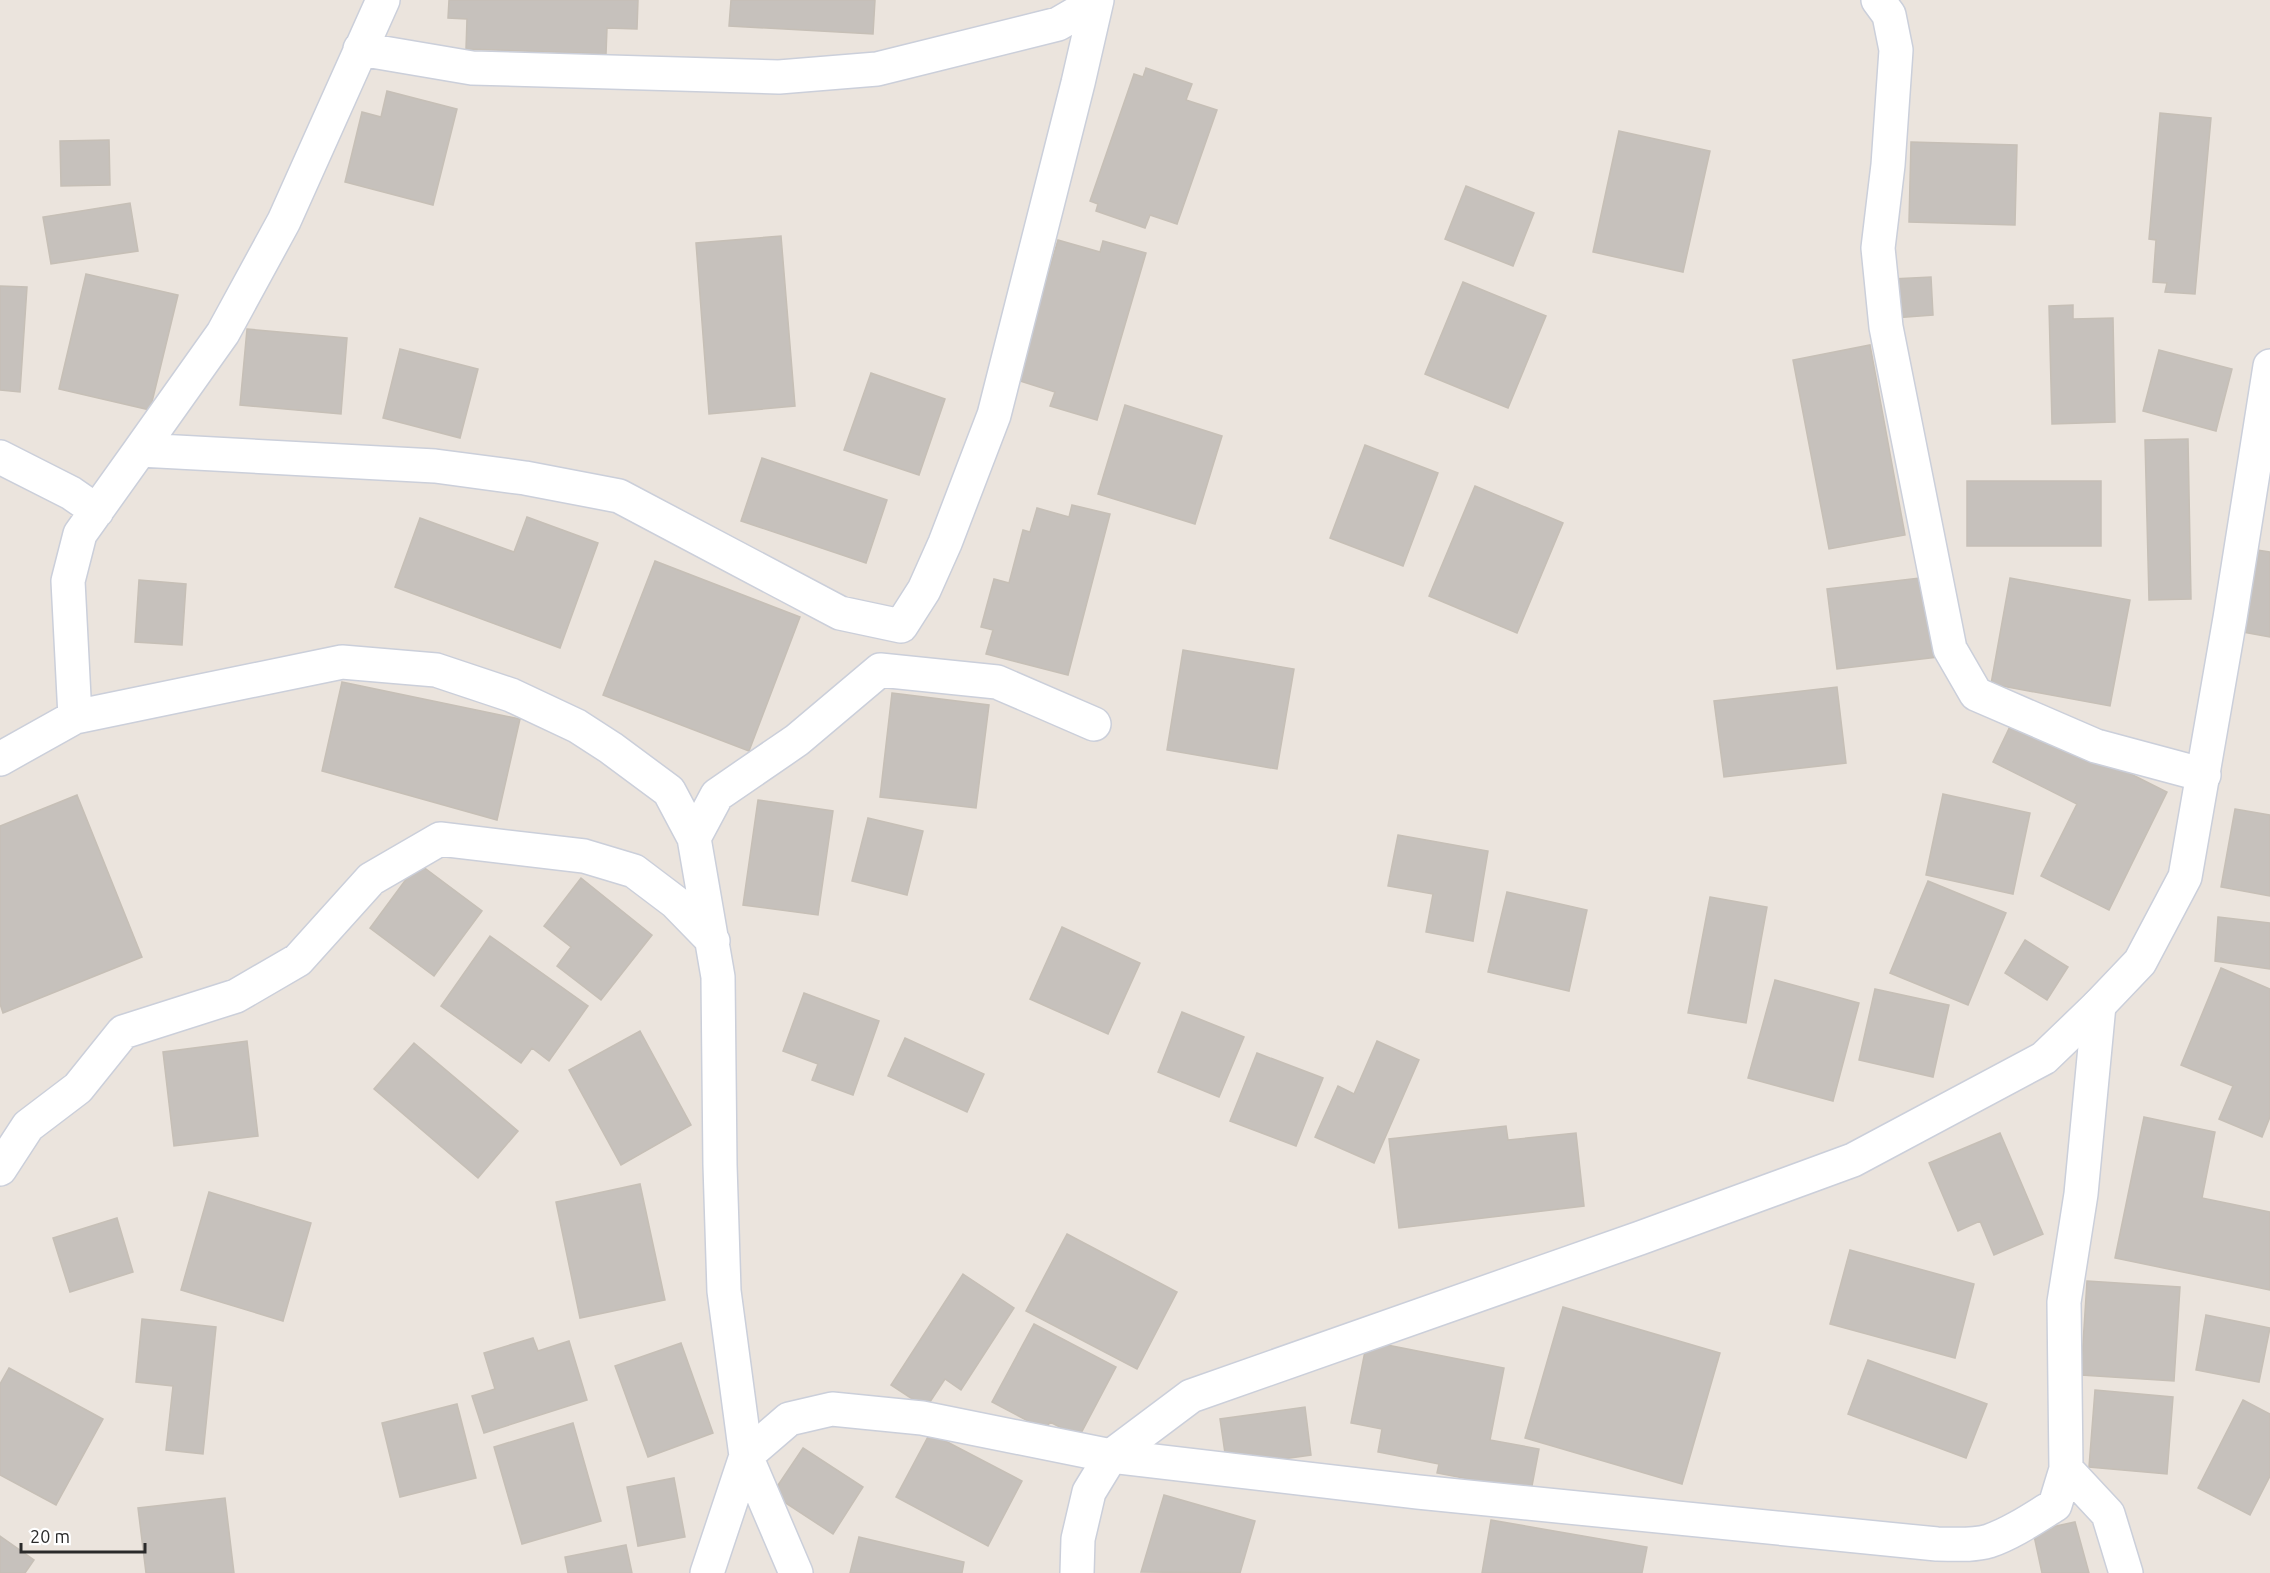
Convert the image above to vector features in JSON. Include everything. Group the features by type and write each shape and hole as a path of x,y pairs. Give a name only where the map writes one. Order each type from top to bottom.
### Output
{"street":[{"path":"75,717 68,580 80,534 223,333 284,221 383,0"},
{"path":"1878,0 1889,15 1896,50 1888,165 1878,248 1886,327 1950,649 1976,694 2096,746 2204,775"},
{"path":"360,49 472,68 779,77 877,69 1058,24 1096,1"},
{"path":"140,450 435,466 525,478 619,496 840,613 901,626 924,590 945,543 994,415 1076,94 1096,1"},
{"path":"1077,1573 1078,1539 1089,1492 1111,1456 1191,1396 1640,1238 1853,1160 2044,1058 2099,1005 2140,962 2184,878 2204,775 2270,366"},
{"path":"0,457 71,493 97,511"},
{"path":"0,759 75,717 342,662 436,670 511,695 577,726 611,748 669,792 694,838 718,977 724,1292 746,1456 796,1573"},
{"path":"694,838 717,795 796,740 880,670 997,682 1094,723"},
{"path":"0,1169 28,1126 78,1088 123,1032 236,996 298,960 371,879 440,839 584,856 634,871 675,902 713,941"},
{"path":"707,1573 746,1456 789,1419 832,1409 922,1418 1111,1456 1418,1492 1937,1544 1968,1544 1988,1541 2020,1527 2055,1505 2066,1469 2064,1302 2081,1194 2099,1005"},
{"path":"2066,1469 2108,1514 2126,1573"}],"building":[{"path":"449,0 638,0 637,29 607,28 606,54 466,49 467,19 448,18"},
{"path":"731,0 875,0 873,34 729,26"},
{"path":"1146,68 1192,84 1186,100 1217,110 1177,224 1150,215 1145,228 1096,211 1098,204 1090,201 1134,74 1143,77"},
{"path":"387,91 457,109 433,205 345,182 362,112 381,117"},
{"path":"2160,113 2211,118 2195,294 2165,292 2167,283 2153,282 2156,240 2149,239"},
{"path":"1619,131 1710,151 1683,272 1593,252"},
{"path":"109,140 110,185 61,186 60,141"},
{"path":"1911,142 2017,145 2015,225 1909,222"},
{"path":"1466,186 1534,213 1513,266 1445,239"},
{"path":"130,203 138,251 51,264 43,217"},
{"path":"781,236 795,406 709,414 696,243"},
{"path":"1058,240 1100,252 1103,241 1146,253 1097,420 1050,406 1055,392 1017,380"},
{"path":"86,274 178,295 150,410 59,389"},
{"path":"1931,277 1933,315 1894,318 1892,279"},
{"path":"1463,282 1546,316 1508,408 1425,374"},
{"path":"0,286 27,287 20,392 0,390"},
{"path":"2073,305 2073,319 2113,318 2115,422 2052,424 2049,306"},
{"path":"247,329 347,338 341,414 240,405"},
{"path":"1870,345 1905,535 1829,549 1793,360"},
{"path":"400,349 478,369 460,438 383,418"},
{"path":"2159,350 2232,369 2216,431 2143,411"},
{"path":"871,373 945,399 919,475 844,450"},
{"path":"1125,405 1222,436 1195,524 1098,494"},
{"path":"2188,439 2191,599 2149,600 2145,440"},
{"path":"1365,445 1438,473 1403,566 1330,538"},
{"path":"762,458 887,500 866,563 741,521"},
{"path":"1967,481 2101,481 2101,546 1967,546"},
{"path":"1475,486 1563,523 1517,633 1429,596"},
{"path":"1072,505 1110,514 1068,675 986,654 993,630 981,627 994,579 1009,583 1023,530 1030,532 1037,508 1069,517"},
{"path":"527,517 598,543 560,648 395,587 420,518 514,552"},
{"path":"2257,550 2270,552 2270,637 2242,632"},
{"path":"655,561 800,617 749,751 603,695"},
{"path":"1928,577 1938,657 1837,669 1827,589"},
{"path":"2010,578 2130,600 2110,706 1991,684"},
{"path":"139,580 186,584 182,645 135,642"},
{"path":"1183,650 1294,669 1277,769 1167,750"},
{"path":"342,682 520,719 497,820 322,771"},
{"path":"1837,687 1846,763 1724,777 1714,701"},
{"path":"892,693 989,705 976,808 880,797"},
{"path":"2015,716 2167,792 2109,910 2041,876 2077,804 1993,762"},
{"path":"1943,794 2030,813 2013,894 1926,875"},
{"path":"77,795 142,957 3,1013 0,1004 0,826"},
{"path":"758,800 833,811 818,915 743,905"},
{"path":"2235,809 2270,815 2270,896 2221,887"},
{"path":"868,818 923,831 907,895 852,881"},
{"path":"1398,835 1488,851 1473,941 1426,932 1433,894 1388,886"},
{"path":"418,863 482,911 434,976 370,928"},
{"path":"581,878 652,935 601,1000 557,966 571,947 544,926"},
{"path":"1928,881 2006,913 1968,1005 1890,973"},
{"path":"1507,892 1587,910 1569,991 1488,972"},
{"path":"1710,897 1767,907 1746,1023 1688,1013"},
{"path":"2218,917 2270,923 2270,969 2215,961"},
{"path":"1062,927 1140,963 1108,1034 1030,999"},
{"path":"490,936 588,1006 549,1061 532,1048 521,1063 441,1006"},
{"path":"2025,940 2068,967 2047,1000 2005,973"},
{"path":"2221,968 2270,989 2270,1117 2262,1137 2219,1119 2233,1086 2181,1065"},
{"path":"1775,980 1859,1003 1833,1101 1748,1078"},
{"path":"1875,989 1949,1005 1933,1077 1859,1060"},
{"path":"804,993 879,1021 853,1095 812,1080 818,1064 783,1051"},
{"path":"1182,1012 1244,1037 1219,1097 1158,1072"},
{"path":"640,1031 691,1125 621,1165 569,1070"},
{"path":"905,1038 984,1074 967,1112 888,1076"},
{"path":"247,1041 258,1136 174,1146 163,1052"},
{"path":"1377,1041 1419,1060 1374,1163 1315,1137 1338,1086 1354,1094"},
{"path":"414,1043 518,1131 478,1178 374,1089"},
{"path":"1257,1053 1323,1078 1296,1146 1230,1121"},
{"path":"2144,1117 2215,1132 2202,1198 2270,1212 2270,1290 2115,1258"},
{"path":"1506,1126 1508,1140 1576,1133 1584,1206 1399,1228 1389,1139"},
{"path":"2000,1133 2043,1234 1994,1255 1980,1221 1958,1231 1929,1163"},
{"path":"640,1184 665,1300 580,1318 556,1202"},
{"path":"209,1192 311,1223 283,1321 181,1290"},
{"path":"117,1218 133,1272 70,1292 53,1238"},
{"path":"1067,1234 1177,1292 1137,1369 1026,1311"},
{"path":"1850,1250 1974,1284 1955,1358 1830,1324"},
{"path":"963,1274 1014,1308 961,1390 945,1379 926,1408 891,1385"},
{"path":"2087,1281 2180,1287 2174,1381 2081,1375"},
{"path":"1563,1307 1720,1353 1682,1484 1525,1438"},
{"path":"2206,1315 2270,1328 2259,1382 2196,1370"},
{"path":"142,1319 216,1327 203,1454 166,1450 173,1386 136,1382"},
{"path":"1034,1324 1116,1367 1079,1437 1050,1422 1045,1430 992,1402"},
{"path":"533,1338 538,1351 569,1341 587,1400 484,1433 472,1396 495,1389 484,1353"},
{"path":"1367,1341 1504,1368 1490,1440 1539,1449 1531,1491 1437,1473 1439,1464 1378,1452 1382,1429 1351,1423"},
{"path":"681,1343 713,1433 648,1457 615,1366"},
{"path":"1868,1360 1987,1404 1966,1458 1848,1414"},
{"path":"9,1368 103,1419 56,1505 0,1475 0,1384"},
{"path":"2095,1390 2173,1397 2167,1474 2089,1467"},
{"path":"2243,1400 2270,1414 2270,1476 2250,1515 2198,1488"},
{"path":"457,1404 476,1478 400,1497 382,1423"},
{"path":"1305,1407 1311,1455 1227,1467 1220,1419"},
{"path":"573,1423 601,1521 522,1544 494,1447"},
{"path":"930,1433 1022,1481 988,1546 896,1497"},
{"path":"803,1448 863,1487 833,1534 772,1494"},
{"path":"674,1478 685,1537 638,1546 627,1487"},
{"path":"1164,1495 1255,1521 1240,1573 1141,1572"},
{"path":"225,1498 234,1573 146,1573 138,1508"},
{"path":"1491,1520 1647,1547 1642,1573 1482,1573"},
{"path":"2075,1522 2089,1573 2042,1573 2033,1531"},
{"path":"0,1536 34,1560 25,1573 0,1573"},
{"path":"859,1537 964,1562 962,1573 850,1573"},
{"path":"626,1545 632,1573 568,1573 565,1557"}]}
